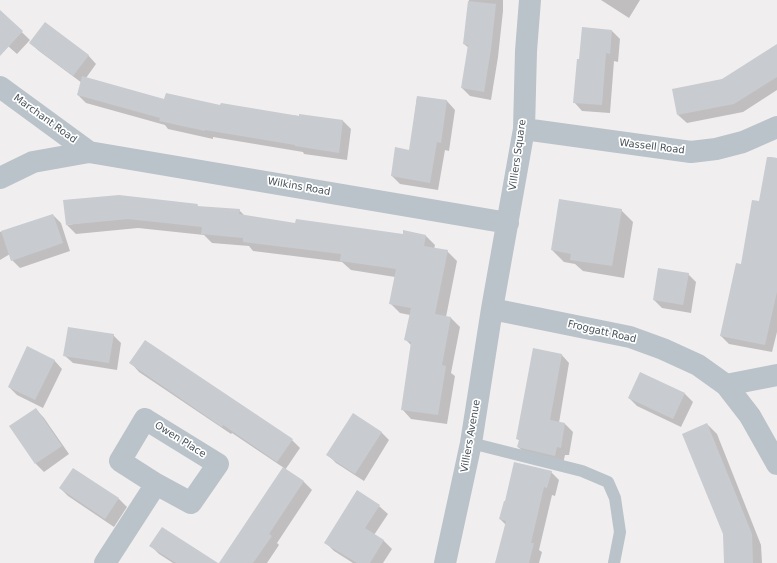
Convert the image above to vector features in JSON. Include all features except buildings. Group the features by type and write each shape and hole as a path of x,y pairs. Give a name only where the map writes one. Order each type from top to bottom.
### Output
{"street":[{"name":"Villiers Square","path":"492,309 524,129 526,51 530,0"},
{"name":"Marchant Road","path":"0,87 90,152"},
{"name":"Wassell Road","path":"524,129 691,152 716,149 743,142 777,127"},
{"path":"0,178 33,162 90,152"},
{"name":"Wilkins Road","path":"90,152 508,223"},
{"name":"Froggatt Road","path":"492,309 630,337 663,349 698,366 726,385 750,416 777,464"},
{"name":"Villiers Avenue","path":"445,563 471,443 492,309"},
{"path":"726,385 777,375"},
{"path":"105,563 156,484"}],"lane":[{"path":"471,443 582,471 608,482 615,498 620,532 614,563"}]}
